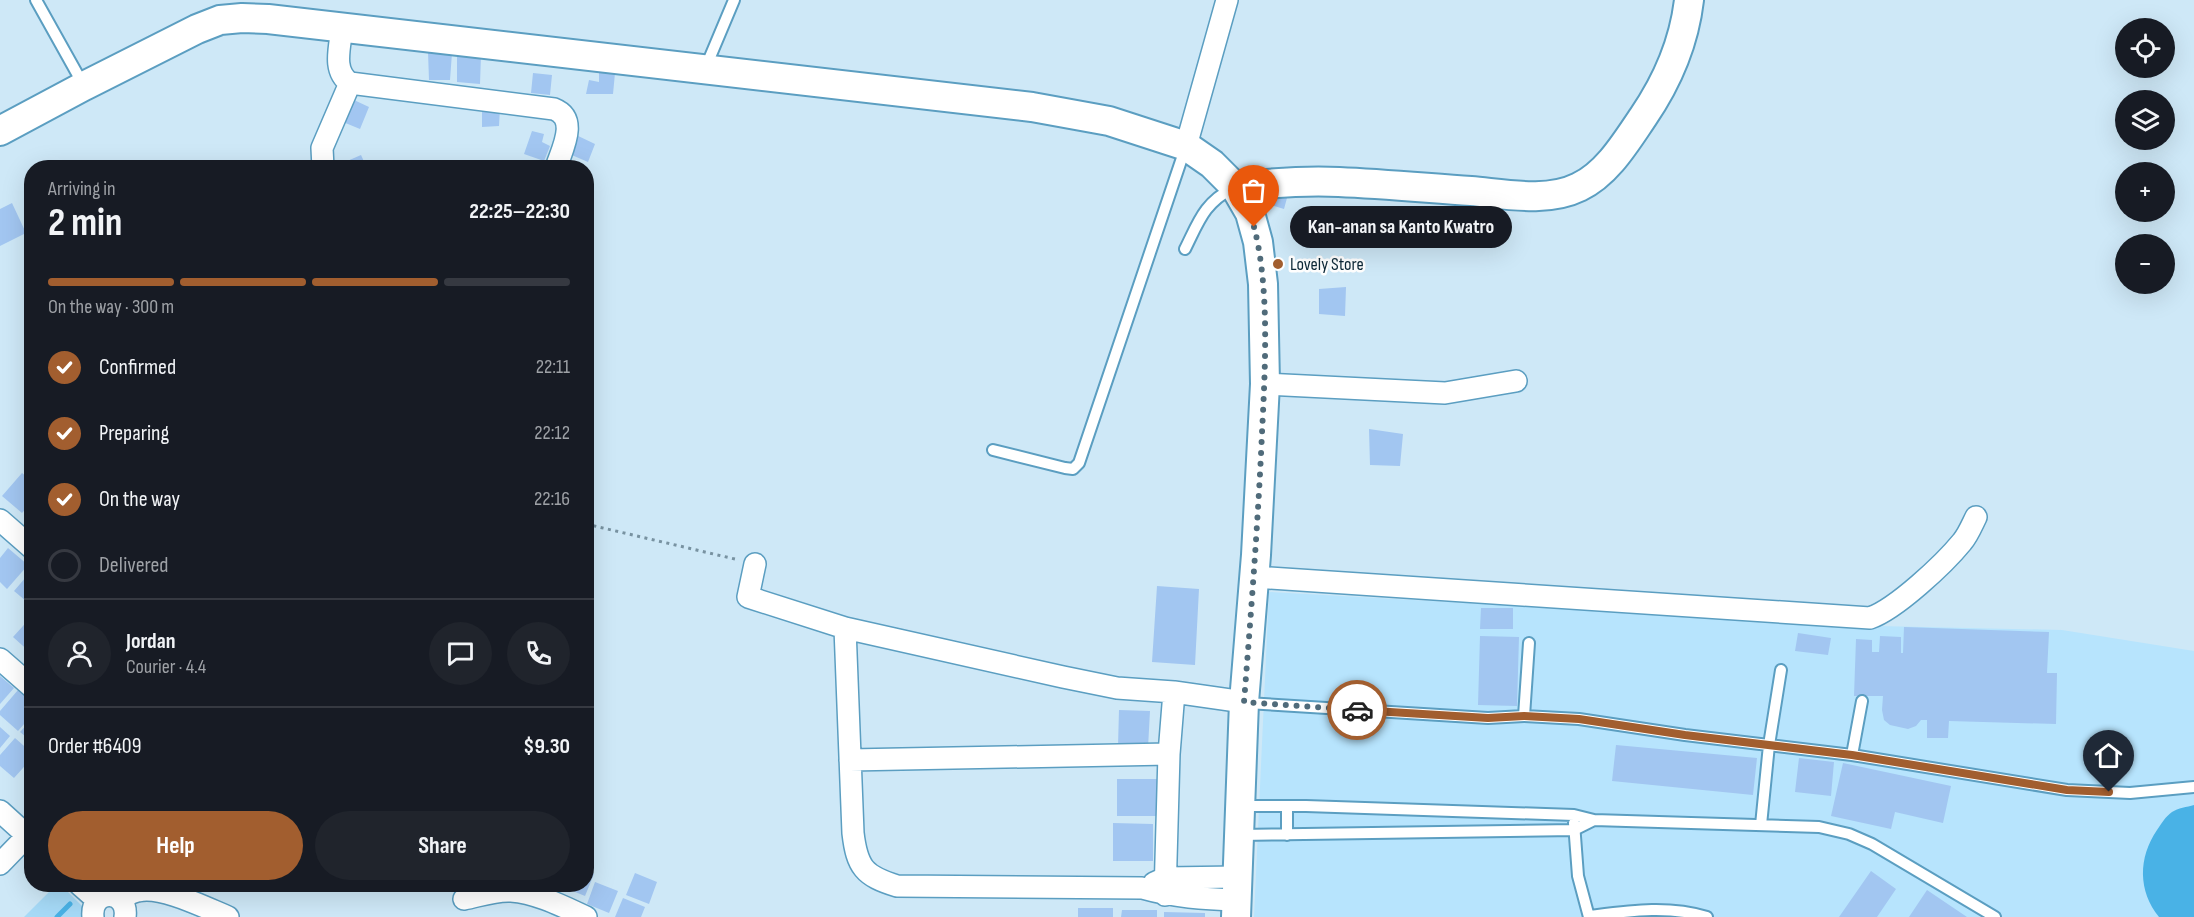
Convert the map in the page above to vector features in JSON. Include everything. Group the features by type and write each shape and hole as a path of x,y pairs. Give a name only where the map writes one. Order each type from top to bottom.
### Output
{"street":[{"path":"1186,146 1227,0"},
{"path":"1235,188 1299,181 1520,195 1555,194 1579,187 1599,174 1626,142 1657,96 1677,54 1687,22 1689,0"},
{"path":"0,131 197,29 220,21 242,18 268,19 1032,107 1109,121 1186,146 1212,164 1235,188 1250,213 1258,242 1263,284 1265,384 1254,578 1244,702 1237,898 1165,886 1142,888 897,886 881,881 865,872 856,857 845,628"},
{"path":"342,28 338,68 344,80 350,83 554,109 565,116 568,122 558,160"},
{"path":"322,160 322,148 350,83"},
{"path":"1265,384 1445,393 1516,381"},
{"path":"1254,578 1870,618 1895,604 1938,566 1963,541 1976,517"},
{"path":"0,520 24,541"},
{"path":"755,564 748,597 845,628 1117,688 1174,692 1244,702"},
{"path":"0,659 24,680"},
{"path":"1165,886 1168,754 1174,692"},
{"path":"850,760 1168,754"},
{"path":"0,811 24,831"},
{"path":"0,864 24,842"},
{"path":"84,892 95,909 106,896 123,908 136,892"},
{"path":"162,892 228,917"},
{"path":"464,899 500,892"},
{"path":"515,892 549,900 585,917"}],"lane":[{"path":"36,0 84,86"},
{"path":"705,69 734,0"},
{"path":"993,450 1065,468 1073,469 1080,463 1186,146"},
{"path":"1185,249 1209,205 1218,196 1235,188"},
{"path":"1524,716 1529,643"},
{"path":"1761,825 1769,745 1781,670"},
{"path":"1852,755 1862,701"},
{"path":"1244,702 1488,718 1524,716 1579,719 1852,755 2067,790 2130,793 2194,786"},
{"path":"1241,806 1329,806 1574,815 1594,820 1819,827 1849,834 1872,844 1995,917"},
{"path":"1287,807 1287,835"},
{"path":"1574,815 1578,876 1589,916 1645,909 1673,910 1707,917"},
{"path":"1239,835 1574,830 1594,820"}],"path":[{"path":"594,526 755,564"}],"shaded area":[{"path":"1269,592 1878,626 2062,630 2194,651 2194,917 1254,917"},
{"path":"49,892 68,892 87,911 81,917 24,917"}],"water":[{"path":"2194,805 2194,917 2159,917 2152,907 2144,885 2146,852 2157,830 2172,812"}],"building":[{"path":"428,52 452,53 450,80 429,80"},
{"path":"457,53 481,55 480,84 457,82"},
{"path":"533,73 552,75 550,95 531,93"},
{"path":"599,73 615,73 613,94 586,94 589,80 599,82"},
{"path":"354,100 369,107 360,129 343,122"},
{"path":"482,108 500,108 499,126 482,127"},
{"path":"532,131 544,134 542,142 550,146 544,160 524,154"},
{"path":"574,134 595,144 589,160 567,153"},
{"path":"361,155 363,160 350,160"},
{"path":"1274,194 1287,198 1284,209 1271,205"},
{"path":"12,203 24,229 24,234 0,246 0,209"},
{"path":"1346,287 1345,316 1319,314 1319,289"},
{"path":"1369,429 1403,434 1400,466 1370,465"},
{"path":"22,473 24,475 24,511 22,513 2,496"},
{"path":"8,548 24,562 24,570 7,589 0,582 0,558"},
{"path":"24,579 24,599 14,591"},
{"path":"1157,586 1199,589 1195,665 1152,662"},
{"path":"1481,608 1513,608 1513,629 1480,629"},
{"path":"24,625 24,647 13,637"},
{"path":"1904,627 2049,632 2047,673 2057,673 2056,724 1949,721 1948,738 1927,738 1927,720 1921,720 1916,726 1908,729 1890,725 1884,720 1883,696 1854,696 1856,639 1872,640 1872,652 1879,652 1880,636 1901,637 1901,653 1903,653"},
{"path":"1798,633 1831,638 1828,655 1795,651"},
{"path":"1480,636 1519,637 1517,706 1478,705"},
{"path":"0,676 14,688 0,704"},
{"path":"18,690 24,695 24,724 18,731 0,715 0,711"},
{"path":"1119,710 1150,711 1148,748 1118,746"},
{"path":"0,727 10,736 0,748"},
{"path":"15,738 24,746 24,767 14,778 0,766 0,755"},
{"path":"1616,745 1757,758 1753,795 1612,781"},
{"path":"1799,758 1834,762 1831,796 1795,792"},
{"path":"1843,763 1951,786 1943,823 1895,812 1891,829 1831,816"},
{"path":"1117,779 1157,779 1156,816 1117,816"},
{"path":"1113,823 1153,824 1153,861 1113,861"},
{"path":"1871,871 1896,889 1877,917 1839,917"},
{"path":"635,873 657,882 649,904 626,895"},
{"path":"595,882 618,891 609,913 587,904 591,892 594,892"},
{"path":"1927,890 1967,917 1909,917"},
{"path":"575,892 587,892 585,896"},
{"path":"623,898 645,907 641,917 615,917"},
{"path":"1078,908 1113,908 1113,917 1078,917"},
{"path":"1122,910 1157,910 1157,917 1121,917"},
{"path":"1164,912 1205,913 1205,917 1164,917"}],"waterway":[{"path":"57,917 70,904"}],"way so far":[{"path":"1254,227 1263,284 1265,384 1256,555 1244,702 1357,710"}],"place":[{"name":"Kan-anan sa Kanto Kwatro","path":"1254,227"},
{"name":"Lovely Store","path":"1278,264"}],"route":[{"path":"1357,710 1488,718 1524,716 1579,719 1685,735 1852,755 2067,790 2109,792"}]}
